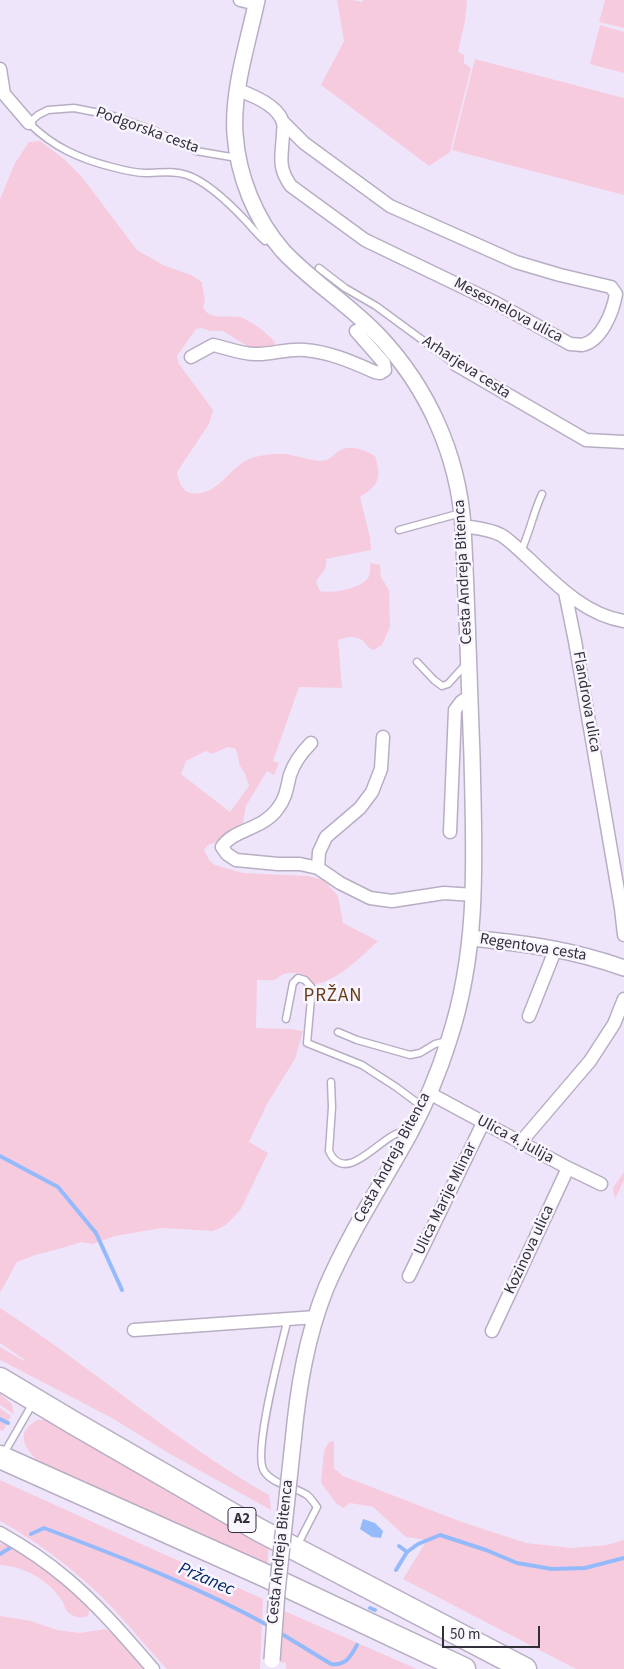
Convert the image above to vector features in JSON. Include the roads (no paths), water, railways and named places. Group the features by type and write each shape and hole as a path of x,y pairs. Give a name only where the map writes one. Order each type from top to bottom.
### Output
{"highway":[{"name":"A2","path":"0,1379 157,1472 295,1549 525,1669"},
{"name":"A2","path":"1,1458 264,1575 464,1669"}],"street":[{"path":"240,0 257,2"},
{"name":"Cesta Andreja Bitenca","path":"257,2 238,90 235,122 238,158 252,202 282,249 300,267 368,325 405,367 428,403 446,444 457,484 463,519 469,662 474,895 471,938 460,998 449,1041 426,1100 411,1131 338,1262 316,1317 302,1368 277,1584 272,1664"},
{"name":"Podgorska cesta","path":"0,69 4,94 30,123"},
{"name":"Mesesnelova ulica","path":"238,90 266,102 294,134 390,206 516,262 611,287 616,294 614,308 607,322 595,338 583,345 570,344 496,303 365,240 292,186 284,176 280,154 283,122"},
{"path":"191,357 213,345 247,354 302,349 344,358 380,373 384,370 384,363 356,331 368,325"},
{"name":"Arharjeva cesta","path":"455,364 586,440 624,442"},
{"path":"463,519 502,536 565,592 588,608 624,618"},
{"name":"Flandrova ulica","path":"565,592 623,905 624,935"},
{"path":"450,832 455,710 461,702 470,696"},
{"path":"318,868 319,852 326,837 360,808 372,792 381,770 383,738"},
{"path":"311,743 290,775 286,794 278,809 262,824 226,840 222,847 227,854 236,860 300,864 318,868 340,883 370,898 392,901 444,893 474,895"},
{"name":"Regentova cesta","path":"471,938 556,948 583,954 624,968"},
{"path":"530,1016 556,948"},
{"path":"520,1143 590,1061 614,1024 624,999"},
{"name":"Ulica 4. julija","path":"426,1100 483,1123 601,1184"},
{"name":"Ulica Marije Mlinar","path":"409,1276 483,1123"},
{"name":"Kozinova ulica","path":"492,1331 568,1168"},
{"path":"134,1330 316,1317"},
{"path":"0,1533 47,1562 67,1579 105,1616 153,1669"}],"lane":[{"name":"Podgorska cesta","path":"238,158 196,151 155,131 110,115 74,108 48,110 38,115 30,123 44,137 60,148 91,162 130,172 163,171 188,175 200,181 227,202 266,241 272,236"},
{"name":"Arharjeva cesta","path":"319,268 346,288 376,306 455,364"},
{"path":"521,551 529,534 535,509 542,494"},
{"path":"399,530 463,519"},
{"path":"417,662 442,686 448,684 469,662"},
{"path":"286,1019 293,983 298,978 305,980 312,988 306,1042 362,1065 396,1087 426,1100"},
{"path":"338,1032 357,1040 410,1055 420,1053 436,1044 449,1041"},
{"path":"331,1082 332,1107 329,1151 337,1162 346,1164 359,1160 397,1133 411,1131"},
{"path":"288,1318 267,1410 260,1452 263,1471 270,1477 308,1496 317,1507 295,1549"},
{"path":"1,1458 35,1400"}],"water":[{"path":"363,1519 375,1523 383,1531 381,1538 372,1537 360,1529"}],"waterway":[{"path":"0,1156 58,1187 96,1233 122,1290"},
{"path":"0,1419 8,1423"},
{"name":"Pržanec","path":"31,1534 44,1528 102,1550 188,1586 271,1627"},
{"name":"Pržanec","path":"396,1570 407,1552 418,1544 440,1535 486,1550 517,1563 552,1569 585,1568 624,1558"},
{"name":"Pržanec","path":"0,1554 13,1546"},
{"path":"399,1546 407,1552"},
{"name":"Pržanec","path":"370,1608 375,1610"},
{"name":"Pržanec","path":"277,1631 331,1664 344,1662 357,1645"}],"district":[{"name":"PRŽAN","path":"333,997"}]}
